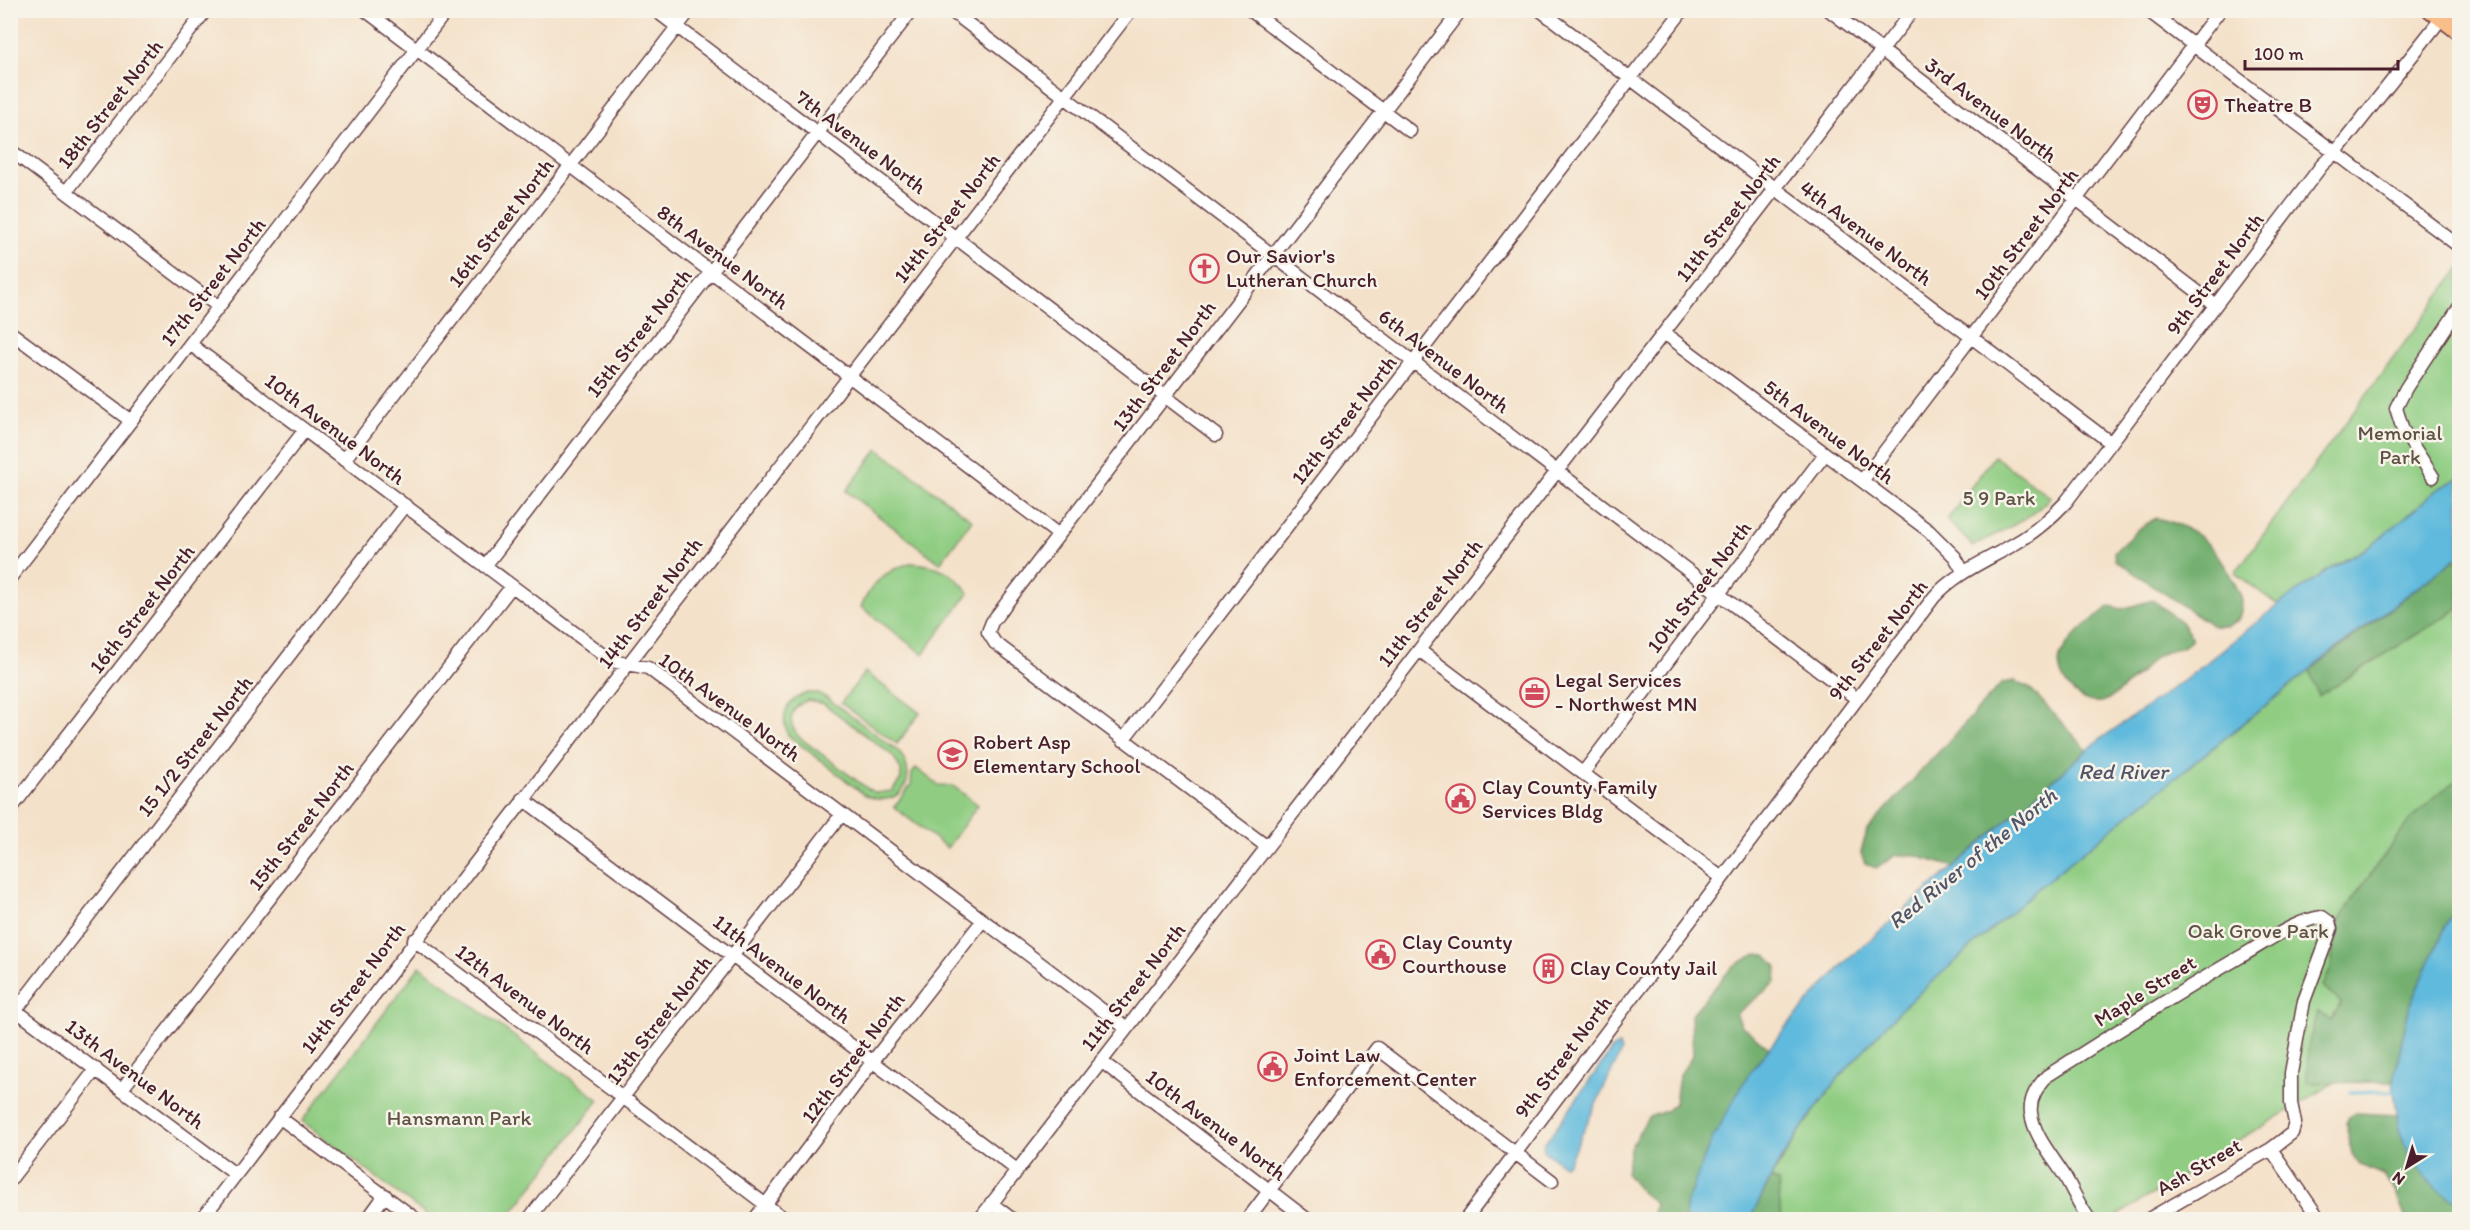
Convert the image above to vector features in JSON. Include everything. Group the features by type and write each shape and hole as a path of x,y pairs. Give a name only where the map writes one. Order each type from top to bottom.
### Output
{"main road":[{"path":"2443,13 2460,14"},
{"path":"2443,13 2460,33"}],"street":[{"name":"18th Street North","path":"66,192 206,10"},
{"name":"8th Avenue North","path":"364,10 1059,535"},
{"name":"17th Street North","path":"10,578 447,10"},
{"name":"7th Avenue North","path":"655,10 1216,435"},
{"name":"16th Street North","path":"344,460 690,10"},
{"name":"15th Street North","path":"485,566 912,10"},
{"name":"6th Avenue North","path":"950,10 1857,699"},
{"name":"14th Street North","path":"201,1220 1131,10"},
{"path":"1250,10 1410,131"},
{"name":"13th Street North","path":"1123,740 995,643 988,632 992,622 1461,10"},
{"name":"4th Avenue North","path":"1540,10 2110,443"},
{"name":"12th Street North","path":"1123,740 1683,10"},
{"name":"3rd Avenue North","path":"1829,10 2216,305"},
{"name":"11th Street North","path":"979,1220 1913,10"},
{"path":"2147,10 2460,247"},
{"name":"10th Street North","path":"1862,481 2220,10"},
{"name":"9th Street North","path":"1465,1220 1934,597 1948,582 1963,571 2016,543 2050,519 2322,165 2335,153 2443,13"},
{"path":"10,150 219,307"},
{"path":"2433,477 2403,430 2396,408 2406,388 2460,306"},
{"path":"10,332 131,422"},
{"name":"5th Avenue North","path":"1664,333 1942,542 1963,571"},
{"name":"10th Avenue North","path":"190,344 612,661 648,668 1126,1028"},
{"name":"16th Street North","path":"10,810 304,431"},
{"name":"10th Street North","path":"1583,773 1825,454"},
{"name":"15 1/2 Street North","path":"13,1008 405,506"},
{"name":"15th Street North","path":"122,1089 512,586"},
{"path":"1419,650 1722,878"},
{"path":"1123,740 1266,846"},
{"name":"11th Avenue North","path":"523,799 1017,1170"},
{"name":"13th Street North","path":"528,1220 842,814"},
{"name":"Maple Street","path":"2090,1220 2048,1152 2031,1113 2032,1100 2038,1086 2047,1076 2196,982 2277,936 2311,919 2322,917 2329,922"},
{"name":"12th Street North","path":"754,1220 873,1061 983,920"},
{"name":"Ash Street","path":"2147,1220 2271,1149 2295,1129 2290,1103 2294,1053 2304,1001 2331,929 2329,922"},
{"name":"12th Avenue North","path":"414,940 786,1220"},
{"name":"13th Avenue North","path":"13,1008 235,1174"},
{"path":"1247,1220 1377,1048 1552,1181"},
{"name":"10th Avenue North","path":"1101,1061 1308,1220"},
{"path":"10,1180 96,1069"},
{"path":"279,1117 417,1220"},
{"path":"2271,1149 2320,1220"},
{"path":"367,1220 385,1196"},
{"path":"991,1203 1013,1220"}],"green space":[{"name":"Memorial Park","path":"2459,269 2459,478 2440,488 2371,546 2331,568 2278,605 2235,573"},
{"path":"878,449 972,520 940,563 846,491"},
{"name":"5 9 Park","path":"1994,456 2050,497 2024,519 1973,546 1947,520"},
{"path":"2156,518 2192,531 2210,546 2240,593 2242,607 2238,620 2227,626 2213,626 2115,560 2114,552 2140,528"},
{"name":"Oak Grove Park","path":"2459,556 2459,905 2445,926 2400,1042 2112,1219 1760,1220 1773,1180 1771,1178 1804,1125 1840,1076 1901,1009 2043,884 2342,644"},
{"path":"2454,560 2459,563 2459,608 2318,696 2310,670"},
{"path":"910,563 944,570 957,579 969,593 923,654 861,607 869,591 880,579 893,570"},
{"path":"2153,600 2181,622 2192,638 2184,646 2156,657 2119,692 2107,700 2087,701 2078,696 2070,689 2060,670 2060,660 2068,644 2110,606 2122,609"},
{"path":"865,672 920,713 897,744 841,703"},
{"path":"2015,681 2031,689 2087,750 1954,867 1913,855 1896,855 1876,868 1865,863 1861,853 1867,830 2002,683"},
{"path":"817,693 827,698 898,751 908,772 903,789 887,799 865,795 788,735 785,715 790,704 800,696","holes":["808,700 824,704 893,756 901,770 901,779 892,791 876,793 868,789 799,737 791,721 797,707"]},
{"path":"916,768 938,785 953,786 978,805 947,848 894,807 911,785 912,774"},
{"path":"2459,779 2459,905 2445,926 2409,1009 2393,1082 2307,1083 2308,1047 2317,1012 2331,1020 2341,1003 2323,986 2331,968 2334,932 2345,910 2408,822 2439,793"},
{"path":"1756,954 1766,955 1777,967 1776,982 1736,1014 1742,1026 1769,1048 1748,1075 1687,1202 1685,1219 1652,1219 1655,1203 1640,1191 1626,1173 1630,1148 1648,1117 1666,1111 1675,1103 1679,1076 1693,1055 1691,1015 1733,966"},
{"name":"Hansmann Park","path":"420,966 599,1100 507,1219 432,1219 302,1121"},
{"path":"2356,1113 2399,1115 2401,1130 2410,1156 2436,1186 2459,1203 2459,1219 2406,1219 2396,1192 2383,1175 2360,1165 2352,1154 2346,1123 2349,1117"},
{"path":"1771,1178 1778,1182 1781,1219 1750,1219"}],"water":[{"name":"Red River","path":"2459,478 2459,556 2342,644 2043,884 1901,1009 1840,1076 1804,1125 1778,1164 1750,1219 1685,1219 1687,1202 1711,1141 1748,1075 1786,1027 1848,959 2099,740 2186,679 2278,605 2331,568 2371,546 2440,488"},
{"path":"2459,905 2459,1203 2428,1181 2408,1153 2399,1129 2393,1082 2409,1009 2445,926"},
{"path":"1619,1046 1621,1052 1568,1163 1563,1165 1545,1152 1543,1146 1613,1048"}],"waterway":[{"path":"2351,1092 2397,1091"}],"place":[{"name":"Theatre B","path":"2203,105"},
{"name":"Our Savior's Lutheran Church","path":"1205,268"},
{"name":"Legal Services - Northwest MN","path":"1534,692"},
{"name":"Robert Asp Elementary School","path":"952,754"},
{"name":"Clay County Family Services Bldg","path":"1461,799"},
{"name":"Clay County Courthouse","path":"1381,954"},
{"name":"Clay County Jail","path":"1549,968"},
{"name":"Joint Law Enforcement Center","path":"1273,1067"}],"water label":[{"name":"Red River of the North","path":"1972,858"}]}
